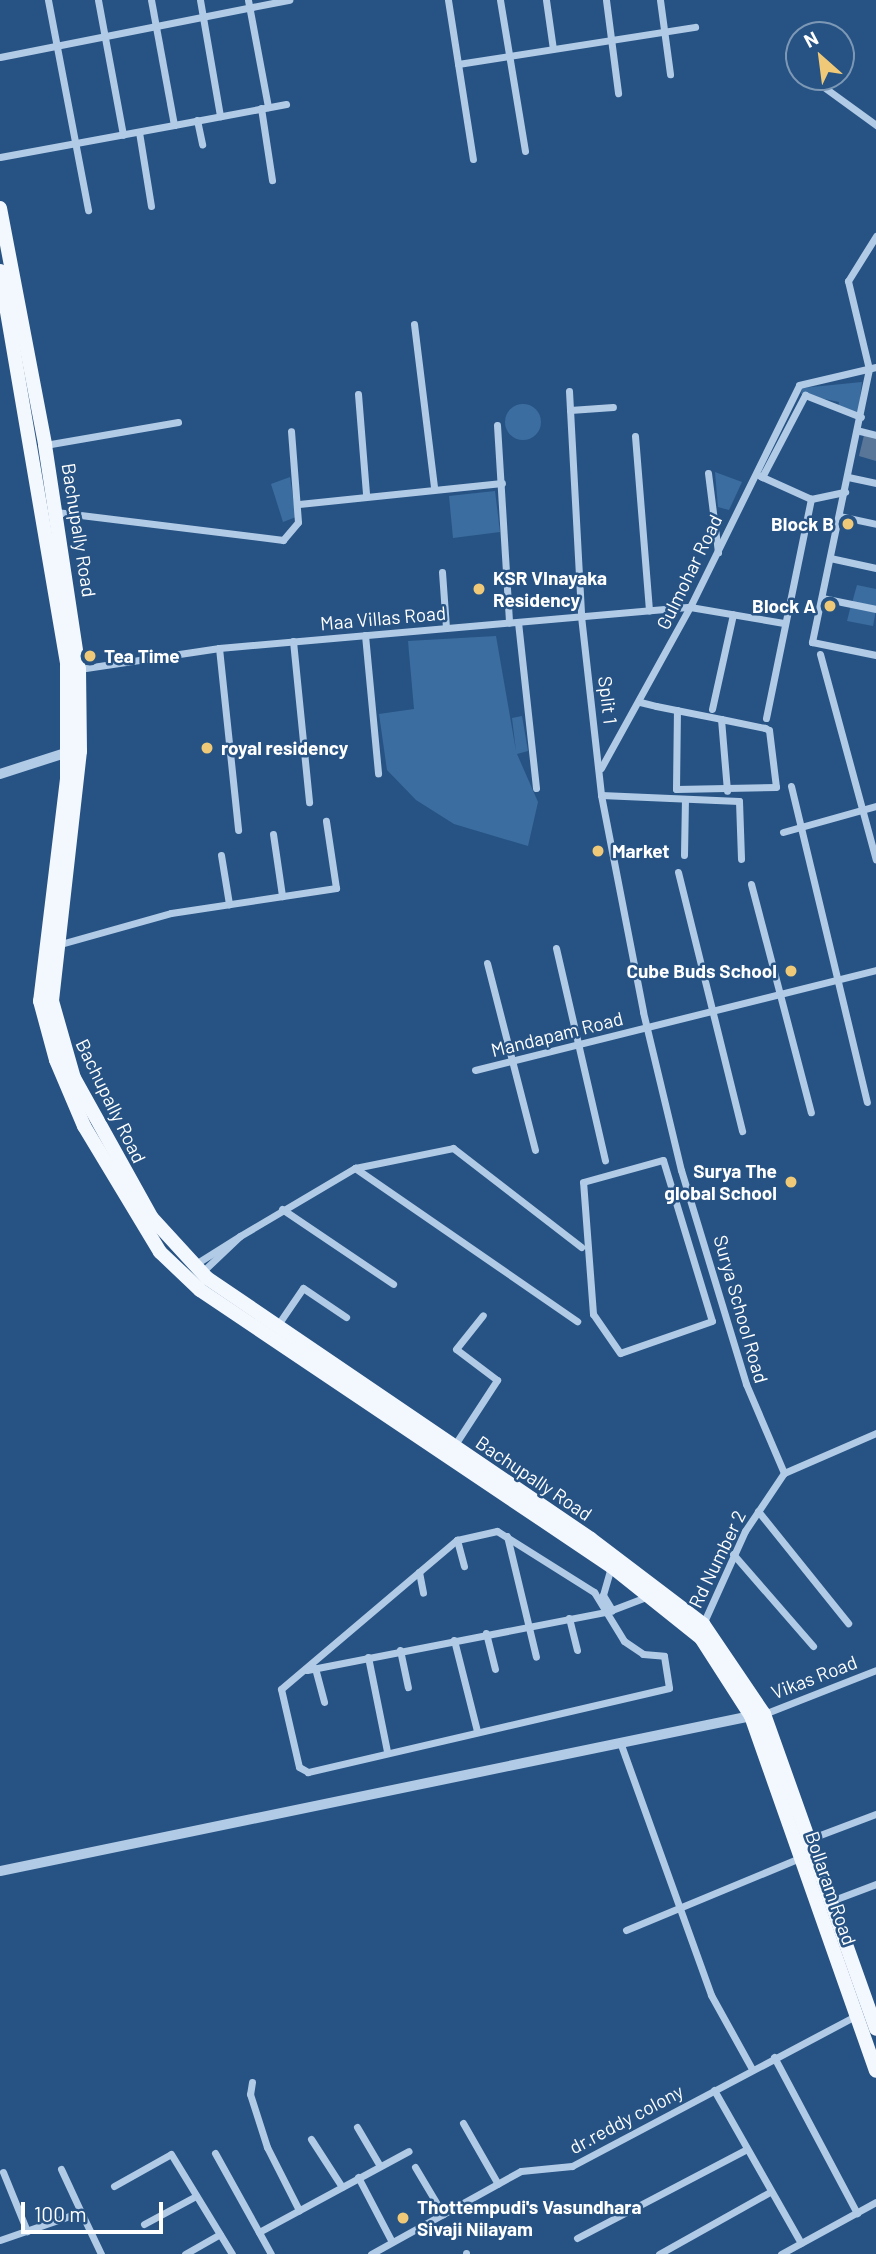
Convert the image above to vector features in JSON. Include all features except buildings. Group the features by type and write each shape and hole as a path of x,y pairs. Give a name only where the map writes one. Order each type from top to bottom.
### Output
{"main road":[{"name":"Bachupally Road","path":"0,208 45,444 79,669 80,751 56,946 52,1001 74,1078 152,1218 197,1269 276,1327 454,1447 651,1595 701,1639 758,1715"},
{"name":"Bachupally Road","path":"0,271 62,614 68,752 40,1001 67,1088 125,1199 160,1252 200,1290 567,1530 703,1624 758,1715"},
{"name":"Bollaram Road","path":"758,1715 812,1838 831,1902 876,2029"},
{"name":"Bollaram Road","path":"758,1715 800,1858 876,2071"}],"street":[{"path":"48,0 88,210"},
{"path":"98,0 123,135"},
{"path":"151,0 174,125"},
{"path":"200,0 220,116"},
{"path":"0,57 203,16 249,4 289,0"},
{"path":"448,0 473,159"},
{"path":"500,0 525,150"},
{"path":"546,0 554,49"},
{"path":"606,0 618,93"},
{"path":"660,0 670,74"},
{"path":"249,4 272,180"},
{"path":"457,64 695,27"},
{"path":"829,91 876,125"},
{"path":"0,157 286,104"},
{"path":"197,120 202,144"},
{"path":"139,132 151,206"},
{"path":"876,236 848,281 872,368 812,642 876,655"},
{"path":"414,324 434,487"},
{"name":"Gulmohar Road","path":"601,769 690,607 757,476 799,385 872,368"},
{"name":"Split 1","path":"569,391 581,612 601,769 601,795 646,1028"},
{"path":"358,394 366,494"},
{"path":"845,492 811,499 757,476 805,396 837,403 837,411 862,416"},
{"path":"570,410 613,407"},
{"path":"45,444 178,422"},
{"path":"498,425 514,622 536,788"},
{"path":"56,512 282,540 298,522 299,504 291,431"},
{"path":"860,431 876,435"},
{"path":"635,436 649,610"},
{"path":"708,473 718,552"},
{"path":"848,477 876,484"},
{"path":"299,504 366,494 502,483"},
{"path":"766,718 811,499"},
{"path":"839,516 876,524"},
{"path":"830,558 876,568"},
{"path":"442,572 446,628"},
{"path":"821,598 876,609"},
{"name":"Maa Villas Road","path":"79,669 219,648 514,622 581,612 690,607 784,623"},
{"path":"712,709 733,614"},
{"path":"365,635 378,773"},
{"path":"293,642 309,802"},
{"path":"219,648 238,830"},
{"path":"820,654 876,860"},
{"path":"640,702 721,719 769,730 776,787 727,791 676,789 677,710"},
{"path":"721,719 727,791"},
{"path":"0,774 68,752"},
{"path":"791,786 803,826 867,1102"},
{"path":"601,795 739,802 741,859"},
{"path":"684,855 685,799"},
{"path":"783,832 876,806"},
{"path":"56,946 171,913 336,888 326,821"},
{"path":"273,834 282,896"},
{"path":"221,855 229,904"},
{"path":"678,872 742,1131"},
{"path":"751,884 811,1112"},
{"path":"556,948 605,1160"},
{"path":"487,962 535,1150"},
{"name":"Mandapam Road","path":"475,1070 876,970"},
{"name":"Surya School Road","path":"646,1028 681,1170 708,1248 751,1399 783,1473"},
{"path":"197,1269 240,1236 282,1209 355,1168 453,1148 581,1247"},
{"path":"658,1158 672,1175 708,1307 709,1324 623,1353 593,1314 583,1182 658,1158"},
{"path":"355,1168 577,1321"},
{"path":"672,1175 681,1170"},
{"path":"282,1209 393,1284"},
{"path":"692,1253 708,1248"},
{"path":"276,1327 303,1288 346,1317"},
{"path":"708,1307 723,1302"},
{"path":"454,1447 497,1380 456,1349 482,1315"},
{"path":"783,1473 876,1433"},
{"name":"Rd Number 2","path":"703,1624 733,1554 783,1473"},
{"path":"758,1511 848,1623"},
{"path":"610,1611 584,1583 497,1531 457,1540 310,1669 281,1689 299,1767 308,1772 387,1751 669,1688 664,1656 643,1654 624,1641 603,1595 611,1566"},
{"path":"507,1536 536,1657"},
{"path":"457,1540 464,1566"},
{"path":"733,1554 813,1646"},
{"path":"419,1572 423,1593"},
{"path":"310,1669 610,1611 651,1595"},
{"path":"569,1618 577,1650"},
{"path":"486,1633 495,1670"},
{"path":"454,1640 477,1731"},
{"path":"400,1650 408,1687"},
{"path":"368,1657 387,1751"},
{"path":"310,1669 324,1702"},
{"name":"Vikas Road","path":"758,1715 876,1670"},
{"path":"0,1871 758,1715"},
{"path":"620,1742 710,1995 752,2069"},
{"path":"812,1838 876,1814"},
{"path":"626,1930 800,1858"},
{"path":"831,1902 876,1884"},
{"name":"dr.reddy colony","path":"371,2254 498,2184 539,2166 572,2166 855,2016"},
{"path":"774,2057 857,2213"},
{"path":"252,2082 267,2147 299,2210"},
{"path":"714,2090 745,2150 801,2243"},
{"path":"463,2123 498,2184"},
{"path":"357,2127 380,2166"},
{"path":"311,2139 342,2186"},
{"path":"578,2238 745,2150"},
{"path":"259,2232 410,2151"},
{"path":"215,2153 271,2254"},
{"path":"114,2186 171,2154 232,2254"},
{"path":"415,2167 443,2214"},
{"path":"61,2169 101,2254"},
{"path":"3,2172 27,2231"},
{"path":"358,2177 392,2242"},
{"path":"659,2254 770,2192"},
{"path":"144,2224 196,2196"},
{"path":"781,2254 876,2202"},
{"path":"0,2240 81,2212"},
{"path":"185,2254 220,2234"}],"shaded area":[{"path":"862,382 858,414 838,409 839,402 801,394 802,388"},
{"path":"523,404 536,409 541,422 536,435 523,440 510,435 505,422 510,409"},
{"path":"864,435 876,438 876,461 859,456"},
{"path":"715,472 742,482 729,510 718,507"},
{"path":"290,477 296,517 283,522 271,484"},
{"path":"495,491 500,532 453,538 449,496"},
{"path":"857,585 876,589 876,607 852,603"},
{"path":"851,605 876,610 873,626 847,621"},
{"path":"496,636 516,751 512,718 522,716 528,751 517,754 538,802 528,846 454,824 416,800 387,770 379,714 414,709 408,641"}],"place":[{"name":"Block B","path":"848,524"},
{"name":"KSR VInayaka Residency","path":"479,589"},
{"name":"Block A","path":"830,606"},
{"name":"Tea Time","path":"90,656"},
{"name":"royal residency","path":"207,748"},
{"name":"Market","path":"598,851"},
{"name":"Cube Buds School","path":"791,971"},
{"name":"Surya The global School","path":"791,1182"},
{"name":"Thottempudi's Vasundhara Sivaji Nilayam","path":"403,2218"}]}
